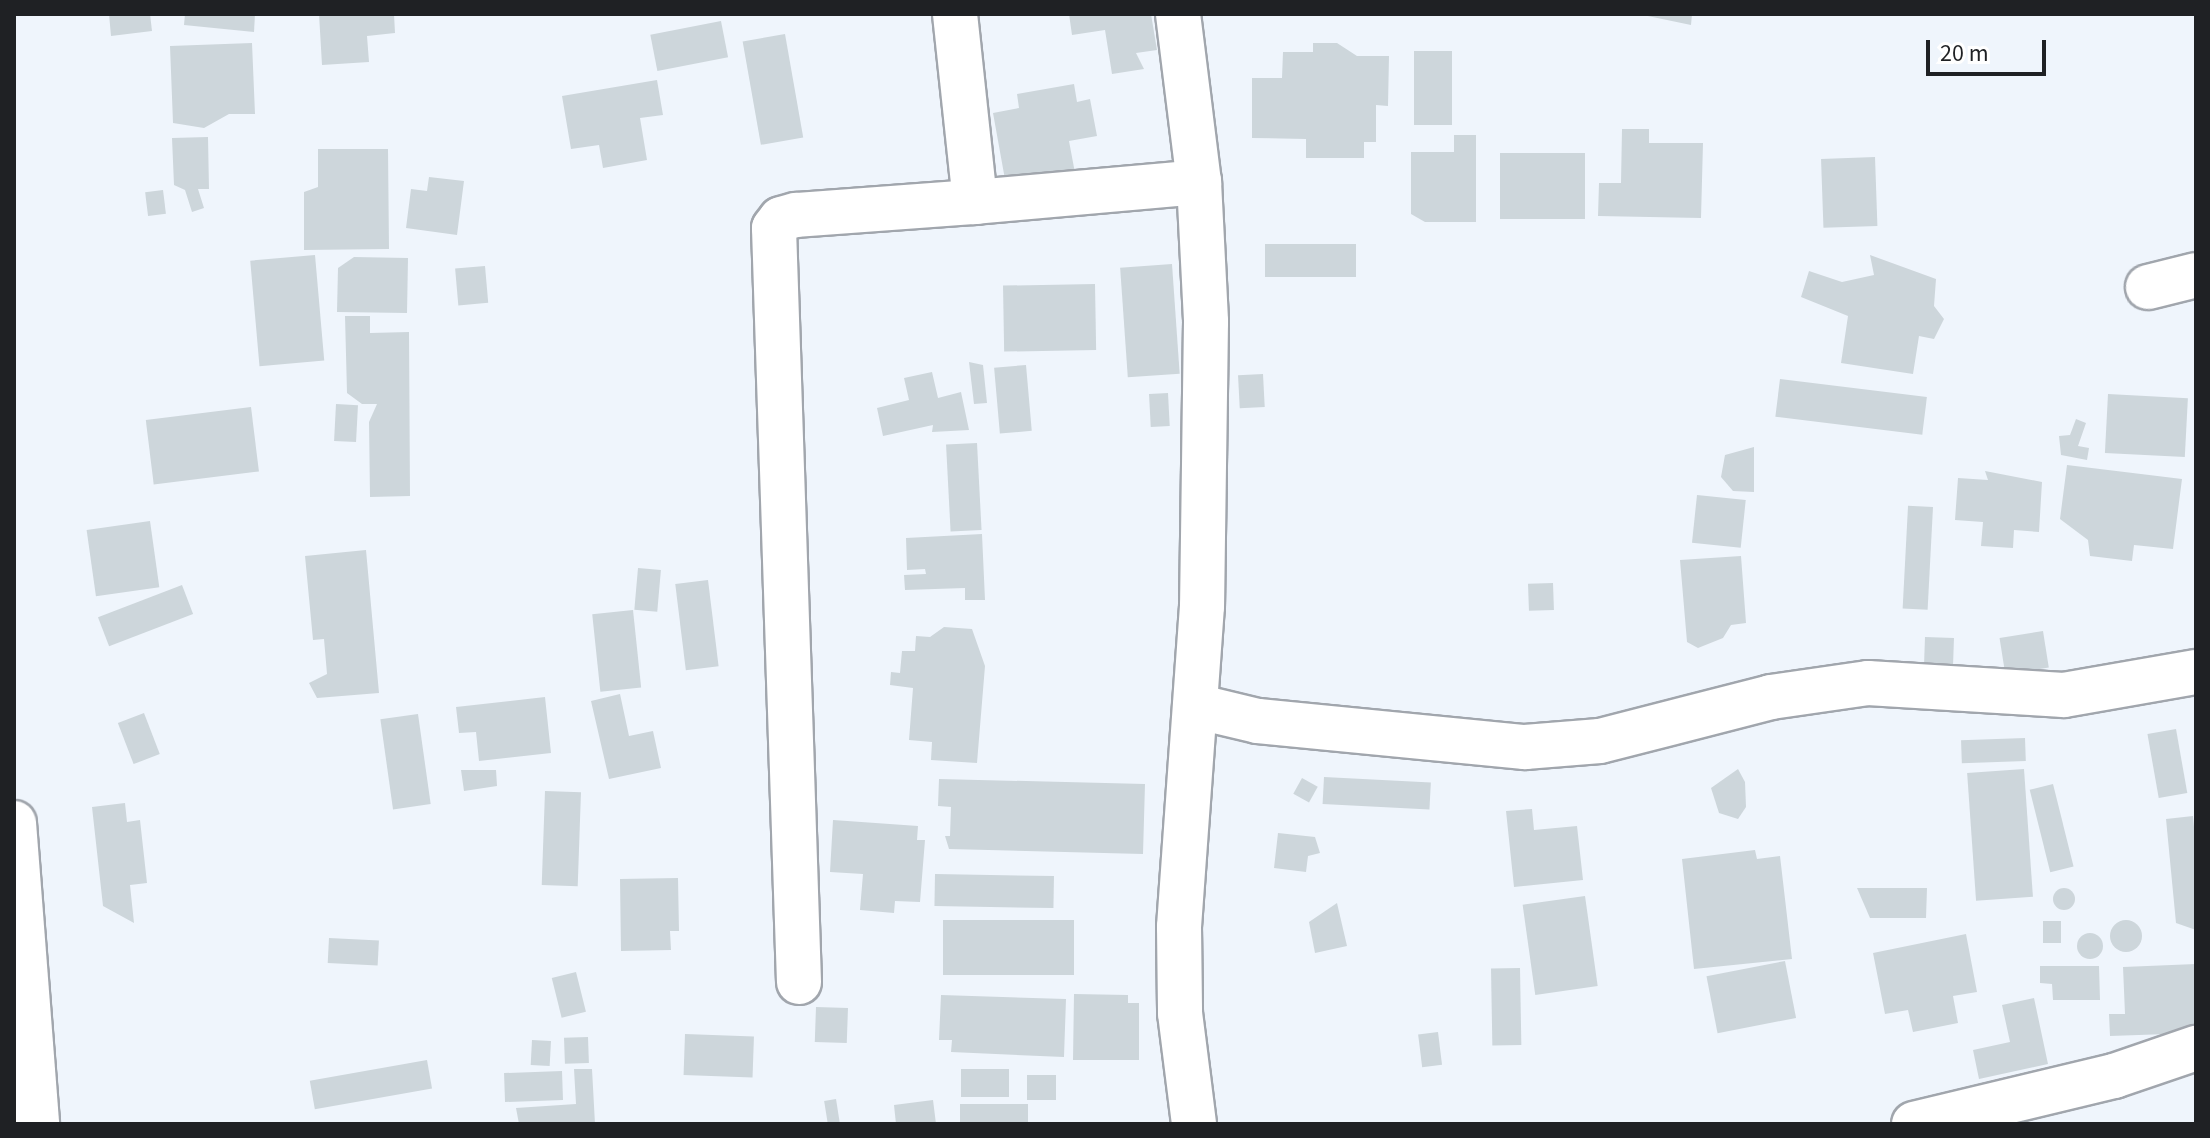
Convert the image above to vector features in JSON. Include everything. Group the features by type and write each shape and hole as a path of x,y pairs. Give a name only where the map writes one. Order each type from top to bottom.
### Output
{"street":[{"path":"955,14 975,202"},
{"path":"1178,14 1199,182 1206,322 1195,706 1179,927 1180,1013 1194,1124"},
{"path":"799,982 774,228 796,215 1199,182"},
{"path":"2148,287 2196,275"},
{"path":"1195,706 1258,721 1525,747 1600,741 1771,697 1868,683 2064,695 2196,672"},
{"path":"14,823 37,1124"},
{"path":"1914,1124 2102,1079 2196,1048"}],"building":[{"path":"109,14 150,14 152,31 111,36"},
{"path":"185,14 255,14 254,32 184,25"},
{"path":"319,14 394,14 395,33 367,36 369,62 322,65"},
{"path":"1069,14 1151,14 1157,50 1136,53 1144,69 1112,74 1105,30 1072,35"},
{"path":"1692,14 1691,25 1643,15"},
{"path":"721,21 728,57 657,71 650,35"},
{"path":"785,34 803,137 761,145 743,41"},
{"path":"252,43 255,114 229,114 204,128 173,123 170,46"},
{"path":"1313,43 1337,43 1357,56 1389,56 1388,106 1376,105 1376,142 1364,142 1364,158 1306,158 1306,139 1252,138 1252,78 1282,78 1283,52 1313,52"},
{"path":"1414,51 1452,51 1452,125 1414,125"},
{"path":"657,80 663,115 640,118 647,160 603,168 599,145 571,149 562,96"},
{"path":"1074,84 1077,102 1090,99 1097,136 1069,141 1075,173 1006,185 993,113 1019,108 1017,94"},
{"path":"1622,129 1649,129 1649,143 1703,143 1701,218 1598,216 1599,183 1621,183"},
{"path":"1454,135 1476,135 1476,222 1425,222 1411,214 1411,152 1454,152"},
{"path":"208,137 209,189 198,189 204,208 192,212 185,190 174,185 172,138"},
{"path":"318,149 388,149 389,249 304,250 304,192 318,187"},
{"path":"1500,153 1585,153 1585,219 1500,219"},
{"path":"1875,157 1877,226 1823,228 1821,159"},
{"path":"429,177 464,181 457,235 406,228 411,189 427,191"},
{"path":"163,190 166,214 148,216 145,192"},
{"path":"1265,244 1356,244 1356,277 1265,277"},
{"path":"315,255 324,361 259,366 250,261"},
{"path":"1870,255 1936,279 1934,306 1944,319 1934,339 1919,336 1913,374 1841,363 1848,316 1801,297 1809,271 1842,282 1874,275"},
{"path":"354,257 408,258 407,313 337,312 338,268"},
{"path":"1172,264 1180,374 1128,377 1120,268"},
{"path":"485,266 488,303 458,305 455,269"},
{"path":"1095,284 1096,350 1004,352 1003,286"},
{"path":"345,316 370,316 370,333 409,332 410,496 370,497 369,422 377,404 362,404 347,393"},
{"path":"969,362 983,365 987,403 974,404"},
{"path":"1026,365 1032,431 1000,434 994,368"},
{"path":"932,372 938,398 961,392 969,430 932,432 933,425 883,436 877,408 909,400 904,378"},
{"path":"1263,374 1265,407 1240,408 1238,375"},
{"path":"1780,379 1927,397 1922,435 1775,417"},
{"path":"1168,393 1170,426 1151,427 1149,394"},
{"path":"2108,394 2188,398 2185,457 2105,453"},
{"path":"336,404 358,405 356,442 334,441"},
{"path":"251,407 259,472 154,484 146,420"},
{"path":"2076,419 2086,423 2078,446 2089,448 2087,460 2061,455 2059,436 2070,435"},
{"path":"977,443 982,530 951,532 946,445"},
{"path":"1754,447 1754,492 1733,491 1721,477 1725,455"},
{"path":"2067,465 2182,479 2173,549 2134,545 2132,561 2090,556 2088,540 2060,519"},
{"path":"1985,471 2042,482 2039,532 2014,530 2013,548 1981,546 1983,522 1955,520 1958,478 1988,480"},
{"path":"1697,495 1746,500 1741,548 1692,543"},
{"path":"1908,506 1933,507 1928,610 1903,609"},
{"path":"150,521 159,587 96,596 87,530"},
{"path":"982,534 985,600 965,600 965,588 905,590 904,575 926,574 925,569 907,570 906,538"},
{"path":"366,550 379,693 317,698 309,683 327,674 324,639 313,640 305,556"},
{"path":"1741,556 1746,623 1731,625 1723,638 1698,648 1687,642 1680,560"},
{"path":"638,568 661,570 657,612 634,610"},
{"path":"708,580 719,666 686,670 675,584"},
{"path":"1553,583 1554,610 1529,611 1528,584"},
{"path":"182,585 193,614 109,646 98,617"},
{"path":"633,610 641,688 600,692 592,614"},
{"path":"944,627 972,629 985,666 977,763 931,760 932,742 909,740 913,688 890,685 891,672 900,673 902,651 915,651 916,636 930,637"},
{"path":"2043,631 2049,668 2005,674 2000,638"},
{"path":"1925,637 1954,638 1953,676 1924,675"},
{"path":"620,694 629,736 653,731 661,768 609,779 591,701"},
{"path":"545,697 551,753 479,761 476,732 459,733 456,707"},
{"path":"144,713 160,754 134,764 118,723"},
{"path":"418,714 431,804 393,809 380,719"},
{"path":"2176,729 2187,793 2159,798 2147,734"},
{"path":"2025,738 2026,761 1962,763 1961,740"},
{"path":"1738,769 1745,782 1746,807 1738,819 1719,813 1711,788"},
{"path":"2024,769 2033,897 1976,901 1967,773"},
{"path":"461,770 496,770 497,786 464,791"},
{"path":"1324,777 1431,783 1429,810 1323,804"},
{"path":"1302,778 1318,787 1309,802 1293,794"},
{"path":"939,779 1145,784 1143,854 949,849 945,836 950,836 951,807 938,806"},
{"path":"2053,784 2074,866 2050,872 2030,790"},
{"path":"545,791 581,792 578,886 542,885"},
{"path":"125,803 127,822 140,820 147,883 130,885 134,923 103,906 92,807"},
{"path":"1532,809 1534,830 1577,826 1583,880 1514,887 1506,811"},
{"path":"2193,816 2196,930 2176,923 2166,819"},
{"path":"833,820 918,826 917,840 925,840 920,902 895,901 894,913 860,910 863,874 830,872"},
{"path":"1278,833 1315,837 1320,853 1308,856 1306,872 1274,868"},
{"path":"1755,850 1757,859 1780,856 1792,959 1694,969 1682,859"},
{"path":"935,874 1054,876 1053,908 934,906"},
{"path":"678,878 679,931 670,931 671,950 621,951 620,879"},
{"path":"1857,888 1927,888 1926,918 1870,918"},
{"path":"2064,888 2075,899 2064,910 2053,899"},
{"path":"1585,896 1598,986 1535,995 1523,905"},
{"path":"1337,903 1347,946 1315,953 1309,922"},
{"path":"943,920 1074,920 1074,975 943,975"},
{"path":"2126,920 2137,925 2142,936 2137,947 2126,952 2115,947 2110,936 2115,925"},
{"path":"2043,921 2061,921 2061,943 2043,943"},
{"path":"2090,933 2099,937 2103,946 2099,955 2090,959 2081,955 2077,946 2081,937"},
{"path":"1966,934 1977,992 1953,996 1958,1023 1913,1032 1908,1010 1885,1014 1873,953"},
{"path":"329,938 379,941 378,966 328,963"},
{"path":"1785,961 1796,1018 1718,1033 1706,976"},
{"path":"2196,964 2196,1033 2110,1036 2109,1014 2125,1014 2123,967"},
{"path":"2040,966 2099,966 2100,1000 2053,1000 2052,984 2040,983"},
{"path":"1520,968 1521,1045 1492,1045 1491,969"},
{"path":"576,972 586,1012 562,1018 552,978"},
{"path":"1074,994 1128,995 1128,1003 1139,1003 1139,1060 1073,1060"},
{"path":"941,995 1066,999 1064,1057 951,1052 952,1040 939,1040"},
{"path":"2034,998 2048,1064 1979,1079 1973,1050 2010,1042 2002,1005"},
{"path":"816,1007 848,1008 847,1043 815,1042"},
{"path":"1438,1032 1442,1065 1422,1067 1418,1034"},
{"path":"685,1034 754,1036 753,1077 684,1075"},
{"path":"588,1037 589,1063 565,1064 564,1038"},
{"path":"532,1040 551,1041 550,1066 531,1065"},
{"path":"427,1060 432,1089 315,1109 310,1081"},
{"path":"574,1069 592,1069 595,1124 519,1124 516,1108 576,1104"},
{"path":"961,1069 1009,1069 1009,1097 961,1097"},
{"path":"562,1071 563,1100 505,1102 504,1073"},
{"path":"1027,1075 1056,1075 1056,1100 1027,1100"},
{"path":"836,1099 840,1123 828,1124 824,1101"},
{"path":"933,1100 936,1124 896,1124 894,1105"},
{"path":"960,1104 1028,1104 1028,1124 960,1124"}]}
